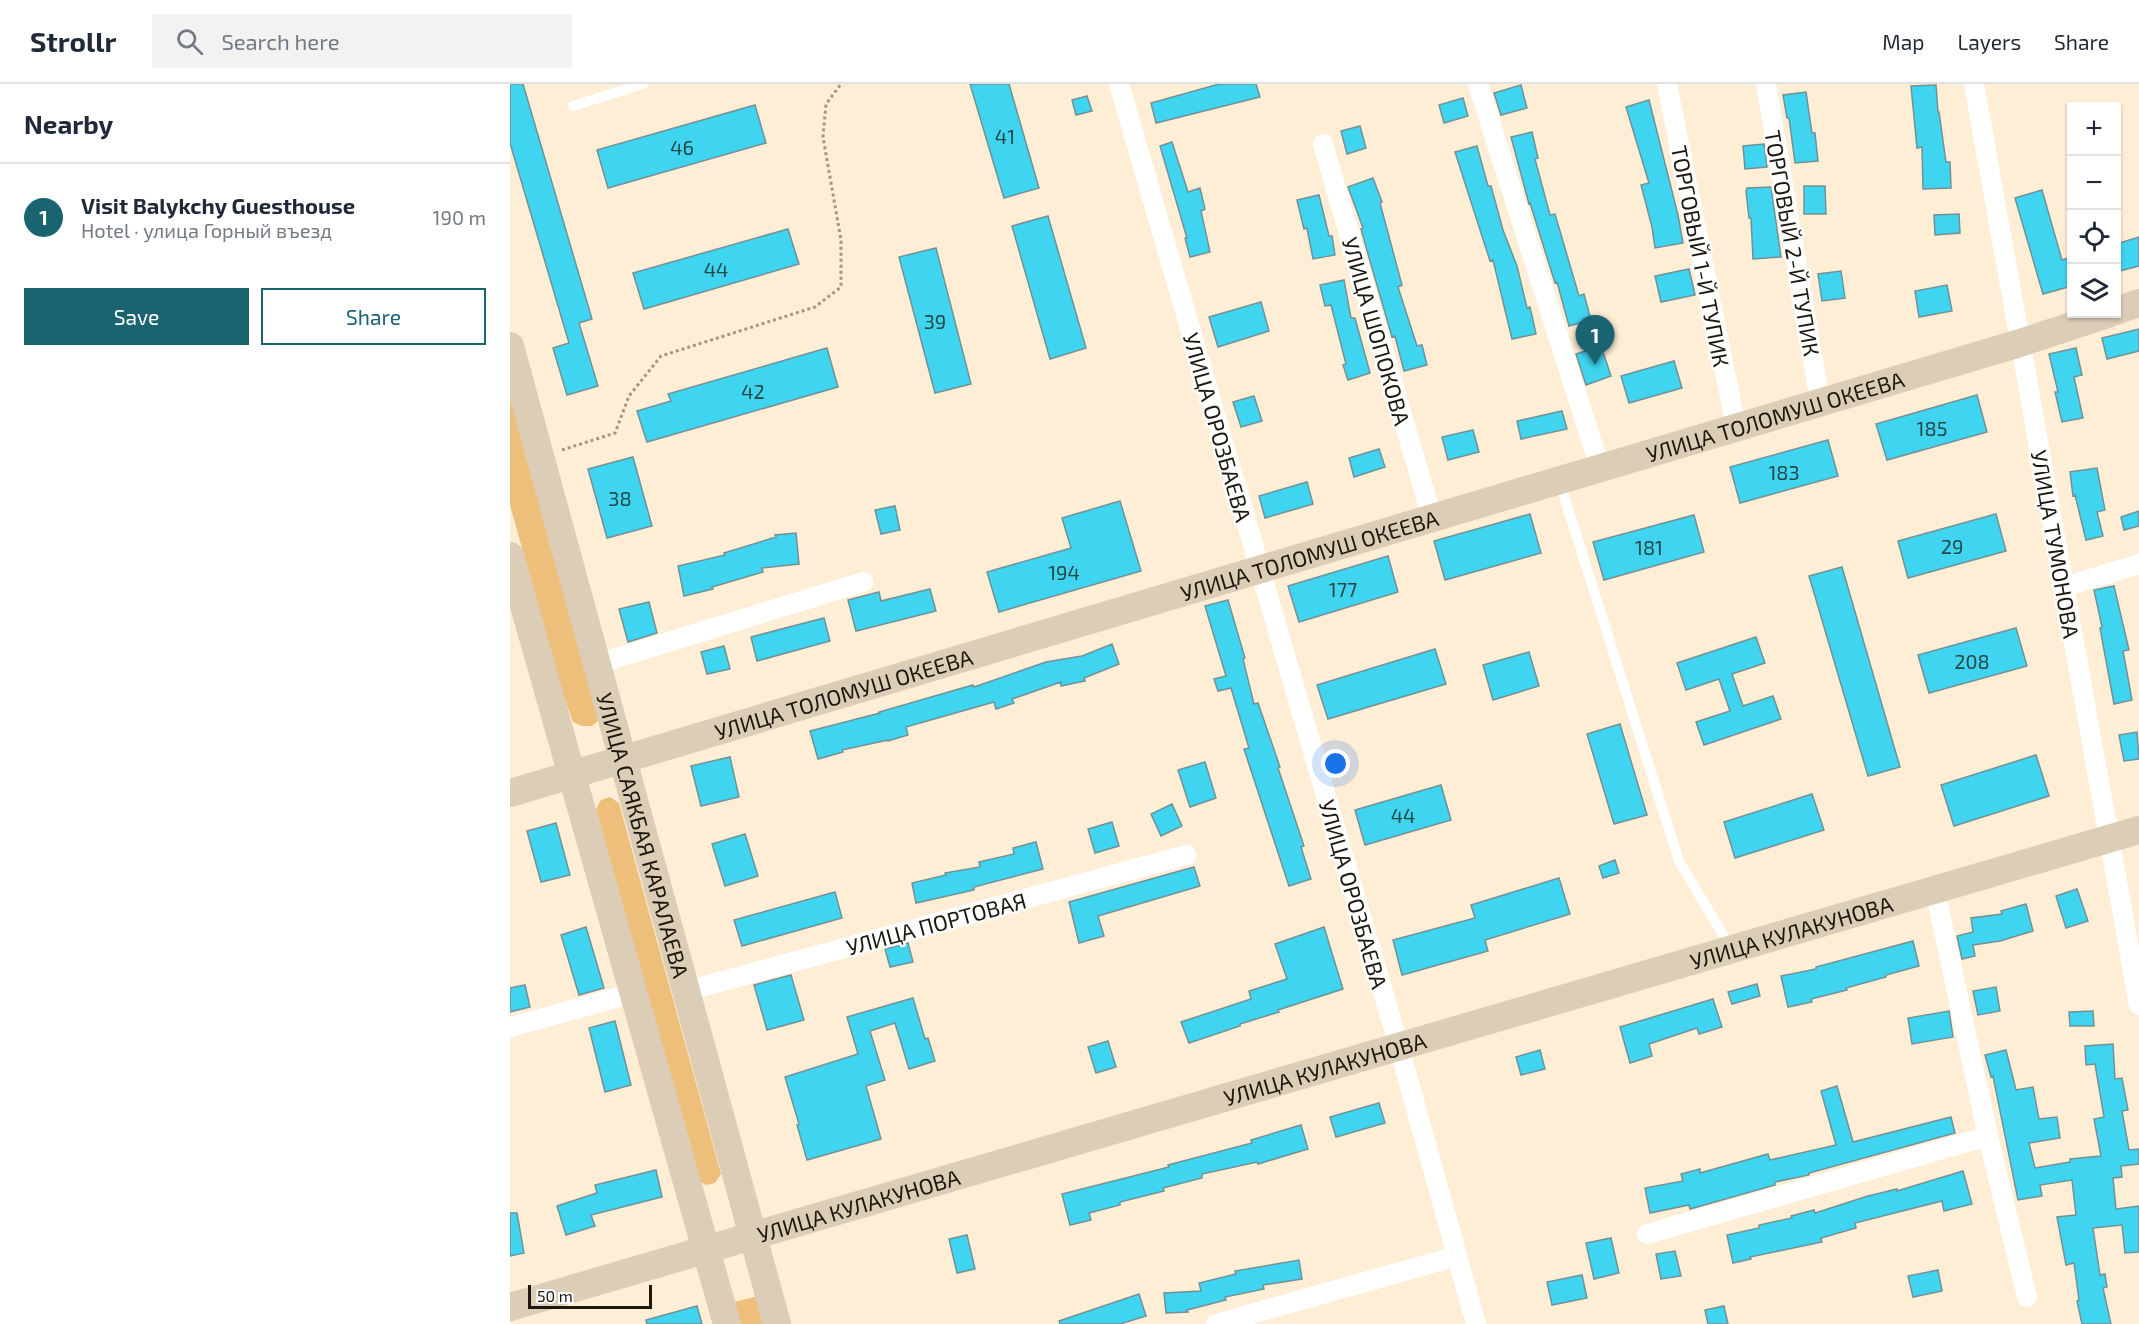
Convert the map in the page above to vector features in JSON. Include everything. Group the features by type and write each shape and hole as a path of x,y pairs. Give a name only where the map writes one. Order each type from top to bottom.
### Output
{"street":[{"name":"УЛИЦА ОРОЗБАЕВА","path":"1119,84 1399,1047 1476,1324"},
{"path":"1478,84 1600,468"},
{"name":"ТОРГОВЫЙ 1-Й ТУПИК","path":"1667,84 1736,427"},
{"name":"ТОРГОВЫЙ 2-Й ТУПИК","path":"1766,84 1820,402"},
{"name":"УЛИЦА ТУМОНОВА","path":"1974,84 2139,1005"},
{"name":"УЛИЦА ШОПОКОВА","path":"1323,144 1432,518"},
{"path":"2121,309 2139,303"},
{"name":"УЛИЦА ТОЛОМУШ ОКЕЕВА","path":"510,793 2020,343 2096,318"},
{"name":"УЛИЦА САЯКБАЯ КАРАЛАЕВА","path":"510,346 777,1324"},
{"path":"510,556 727,1324"},
{"path":"2064,587 2139,564"},
{"path":"597,664 863,582"},
{"name":"УЛИЦА КУЛАКУНОВА","path":"510,1307 2139,830"},
{"name":"УЛИЦА ПОРТОВАЯ","path":"686,991 1186,855"},
{"path":"1935,890 1988,1136 2027,1297"},
{"path":"510,1027 634,993"},
{"path":"1647,1234 1988,1136"},
{"path":"1215,1324 1457,1256"}],"lane":[{"path":"573,106 643,84"},
{"path":"1559,480 1679,861 1732,949"}],"path":[{"path":"540,457 615,433 629,396 661,356 815,307 842,286 842,240 823,137 826,104 841,84"}],"shaded area":[{"path":"510,388 599,720 592,726 582,726 573,722 510,505"},
{"path":"610,797 619,803 721,1174 715,1183 706,1185 697,1180 596,809 601,800"},
{"path":"758,1296 765,1324 736,1324 730,1303"}],"building":[{"path":"510,84 523,84 592,319 579,323 598,386 567,395 553,348 569,343 510,143"},
{"path":"970,84 1009,84 1039,188 1004,198"},
{"path":"1219,84 1256,84 1260,97 1156,123 1151,103"},
{"path":"1521,85 1527,108 1501,115 1494,93"},
{"path":"1936,85 1946,162 1950,162 1951,188 1923,189 1922,147 1917,148 1911,86"},
{"path":"1806,92 1812,133 1815,133 1818,161 1795,163 1789,118 1787,118 1783,95"},
{"path":"1087,96 1092,111 1076,115 1072,100"},
{"path":"1463,98 1468,116 1444,123 1439,105"},
{"path":"1649,100 1683,243 1655,248 1641,185 1649,183 1626,107"},
{"path":"755,105 766,143 608,188 597,150"},
{"path":"1360,126 1366,148 1347,154 1341,131"},
{"path":"1532,132 1538,158 1535,159 1550,215 1555,214 1579,296 1584,294 1591,320 1569,326 1557,282 1555,283 1529,204 1511,137"},
{"path":"1172,142 1188,192 1200,188 1205,209 1201,211 1210,252 1190,257 1185,238 1187,238 1160,146"},
{"path":"1764,144 1767,167 1745,169 1743,146"},
{"path":"1477,146 1488,186 1491,186 1503,230 1517,266 1527,308 1530,307 1536,334 1512,339 1493,260 1490,261 1455,152"},
{"path":"1373,178 1382,202 1380,203 1402,285 1398,287 1417,346 1422,345 1427,365 1404,371 1368,254 1361,229 1363,228 1348,187"},
{"path":"1804,186 1825,186 1826,214 1804,214"},
{"path":"1771,187 1781,257 1753,259 1751,218 1749,218 1746,191 1747,188"},
{"path":"2042,190 2062,260 2067,258 2067,287 2043,294 2015,198"},
{"path":"1319,195 1329,236 1332,236 1335,255 1313,259 1307,228 1304,229 1297,200"},
{"path":"1959,214 1960,233 1935,235 1934,215"},
{"path":"1048,216 1086,348 1050,359 1012,226"},
{"path":"788,229 799,264 644,309 633,273"},
{"path":"2139,237 2139,266 2121,271 2121,242"},
{"path":"936,248 971,384 935,393 899,257"},
{"path":"1689,269 1695,295 1661,302 1655,276"},
{"path":"1841,271 1845,298 1822,301 1818,274"},
{"path":"1344,280 1351,318 1355,318 1370,373 1348,380 1331,305 1325,306 1320,285"},
{"path":"1947,285 1952,311 1919,317 1915,291"},
{"path":"1261,302 1269,331 1218,347 1209,317"},
{"path":"2139,329 2139,351 2107,359 2102,338"},
{"path":"1601,346 1611,376 1586,385 1576,354"},
{"path":"827,348 838,387 647,442 637,411 671,401 668,394"},
{"path":"2076,348 2082,375 2074,377 2083,418 2062,422 2049,354"},
{"path":"1674,361 1682,388 1629,403 1621,376"},
{"path":"1977,395 1987,432 1887,460 1876,424"},
{"path":"1254,396 1262,421 1241,427 1233,402"},
{"path":"1562,411 1567,429 1521,439 1517,421"},
{"path":"1473,430 1479,452 1448,460 1442,437"},
{"path":"1828,440 1838,476 1740,503 1730,467"},
{"path":"1379,449 1385,467 1354,477 1349,458"},
{"path":"633,457 652,526 607,538 588,469"},
{"path":"2097,468 2105,510 2097,512 2103,536 2086,540 2075,495 2073,496 2070,472"},
{"path":"1307,482 1313,504 1265,518 1259,496"},
{"path":"1120,501 1141,571 999,612 987,572 1071,548 1062,518"},
{"path":"895,506 900,530 881,534 875,510"},
{"path":"2139,511 2139,526 2124,530 2121,517"},
{"path":"1530,514 1541,553 1445,580 1434,541"},
{"path":"1996,514 2006,551 1908,578 1898,541"},
{"path":"1694,515 1704,552 1604,580 1593,542"},
{"path":"796,533 799,564 762,568 763,572 684,596 678,566 725,555 724,553 776,537 775,535"},
{"path":"1388,556 1398,592 1299,622 1288,586"},
{"path":"1842,567 1900,767 1868,776 1809,576"},
{"path":"2114,586 2129,650 2123,651 2132,700 2114,704 2094,590"},
{"path":"930,589 936,611 856,631 848,600 879,592 881,601"},
{"path":"1228,600 1245,658 1243,659 1254,704 1258,703 1304,846 1301,847 1311,879 1289,886 1244,749 1249,748 1231,688 1218,691 1214,679 1226,676 1205,606"},
{"path":"649,602 657,633 628,642 619,609"},
{"path":"824,618 830,641 757,661 751,637"},
{"path":"2016,628 2027,666 1929,693 1918,655"},
{"path":"1756,637 1765,663 1732,674 1743,706 1773,696 1781,719 1704,745 1696,722 1730,711 1719,679 1686,690 1677,663"},
{"path":"1112,644 1119,664 1084,678 1085,681 1061,686 1061,682 1012,699 1014,703 996,709 994,702 906,727 908,735 842,750 843,752 818,759 810,731 973,685 974,687 1046,662 1082,656"},
{"path":"724,646 730,669 707,674 701,652"},
{"path":"1435,649 1446,684 1328,719 1317,685"},
{"path":"1529,652 1539,686 1493,700 1483,665"},
{"path":"1620,724 1647,815 1614,824 1587,734"},
{"path":"2137,732 2139,759 2124,761 2119,735"},
{"path":"2036,755 2049,796 1954,826 1941,785"},
{"path":"730,757 739,797 701,806 691,766"},
{"path":"1205,762 1216,798 1190,807 1178,770"},
{"path":"1441,785 1451,820 1365,845 1355,810"},
{"path":"1812,794 1824,830 1735,858 1724,822"},
{"path":"1172,804 1182,826 1161,836 1151,814"},
{"path":"1112,822 1119,846 1095,853 1088,829"},
{"path":"556,823 570,875 541,882 527,831"},
{"path":"745,834 758,876 725,886 712,844"},
{"path":"1036,842 1043,869 974,887 974,890 916,903 912,883 946,875 945,873 980,867 979,862 1014,854 1013,848"},
{"path":"1615,860 1619,873 1603,878 1599,866"},
{"path":"1194,867 1200,886 1098,916 1104,936 1079,943 1069,902"},
{"path":"1559,878 1570,914 1485,940 1488,951 1402,975 1393,940 1475,918 1471,905"},
{"path":"2077,889 2088,921 2066,928 2056,896"},
{"path":"835,892 842,918 742,946 734,920"},
{"path":"2026,904 2033,931 2000,941 1973,945 1975,956 1962,959 1957,936 1973,932 1971,918 2002,914 2001,911"},
{"path":"586,927 604,988 579,995 561,935"},
{"path":"1324,927 1343,989 1189,1043 1181,1022 1251,999 1249,991 1287,979 1275,944"},
{"path":"1913,941 1919,966 1846,988 1847,990 1811,999 1812,1002 1788,1007 1781,976 1816,969 1816,967"},
{"path":"908,943 913,962 890,967 885,949"},
{"path":"791,975 804,1020 767,1030 754,985"},
{"path":"1757,984 1760,996 1732,1004 1728,992"},
{"path":"525,985 530,1007 510,1012 510,988"},
{"path":"1996,987 2000,1011 1978,1015 1973,991"},
{"path":"913,998 925,1039 928,1038 935,1061 909,1069 895,1023 870,1031 885,1080 866,1086 881,1139 807,1160 785,1077 858,1054 847,1017"},
{"path":"1713,999 1722,1027 1699,1034 1697,1028 1649,1044 1652,1056 1630,1063 1620,1027"},
{"path":"1949,1011 1953,1037 1912,1044 1908,1018"},
{"path":"2093,1011 2094,1026 2070,1026 2069,1012"},
{"path":"615,1021 631,1085 605,1092 589,1028"},
{"path":"1108,1041 1116,1067 1096,1073 1088,1047"},
{"path":"2113,1044 2115,1079 2122,1078 2128,1110 2122,1111 2129,1150 2139,1149 2139,1164 2121,1166 2122,1177 2113,1178 2116,1209 2139,1206 2139,1252 2125,1253 2122,1225 2093,1228 2100,1275 2105,1274 2107,1287 2103,1288 2111,1324 2082,1324 2077,1301 2079,1300 2074,1263 2066,1265 2057,1217 2076,1215 2072,1180 2040,1185 2042,1196 2018,1200 1993,1076 1991,1077 1985,1055 2006,1050 2016,1090 2033,1087 2039,1119 2057,1117 2060,1138 2029,1143 2035,1168 2070,1162 2070,1159 2101,1156 2094,1119 2104,1117 2095,1064 2086,1065 2085,1046"},
{"path":"1540,1050 1545,1069 1521,1075 1516,1057"},
{"path":"1837,1086 1853,1142 1951,1117 1955,1133 1809,1173 1809,1175 1775,1182 1775,1185 1690,1209 1689,1205 1650,1213 1645,1188 1683,1181 1681,1174 1700,1169 1700,1173 1768,1154 1770,1160 1836,1145 1821,1091"},
{"path":"1379,1103 1385,1123 1336,1137 1330,1117"},
{"path":"1301,1125 1308,1149 1258,1164 1257,1162 1202,1174 1202,1178 1163,1188 1164,1191 1120,1202 1120,1205 1089,1213 1091,1220 1070,1225 1062,1194 1169,1167 1168,1165 1252,1143 1251,1140"},
{"path":"656,1170 662,1197 591,1215 595,1226 566,1235 557,1206 597,1193 595,1185"},
{"path":"1963,1171 1972,1204 1944,1211 1942,1201 1855,1223 1856,1228 1821,1238 1822,1242 1750,1257 1751,1259 1733,1263 1727,1235 1759,1228 1759,1225 1792,1218 1791,1216 1814,1210 1815,1213 1868,1196 1897,1189 1897,1191"},
{"path":"510,1213 517,1213 524,1253 510,1256"},
{"path":"967,1235 975,1269 957,1273 949,1239"},
{"path":"1611,1238 1619,1273 1594,1279 1586,1243"},
{"path":"1675,1251 1681,1276 1661,1279 1656,1254"},
{"path":"1299,1260 1302,1279 1263,1285 1264,1289 1225,1297 1226,1300 1187,1310 1188,1312 1166,1313 1164,1293 1201,1291 1199,1283 1236,1274 1235,1271"},
{"path":"1938,1270 1942,1291 1913,1297 1908,1276"},
{"path":"1582,1275 1587,1298 1552,1305 1547,1282"},
{"path":"1139,1294 1146,1316 1120,1324 1060,1324 1059,1321"},
{"path":"697,1306 702,1324 647,1324 646,1320"},
{"path":"1724,1306 1728,1324 1708,1324 1705,1310"}],"place":[{"name":"Visit Balykchy Guesthouse","path":"1595,365"}]}
